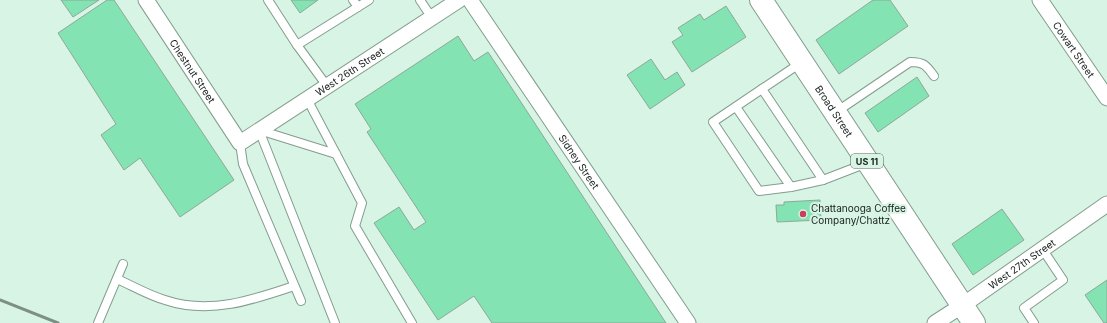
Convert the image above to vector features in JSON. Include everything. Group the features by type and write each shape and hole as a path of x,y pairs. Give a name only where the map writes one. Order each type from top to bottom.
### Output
{"main road":[{"name":"Broad Street","path":"761,0 968,314"}],"street":[{"name":"Chestnut Street","path":"146,0 240,143"},
{"name":"West 26th Street","path":"240,143 459,0"},
{"name":"Sidney Street","path":"470,0 688,323"},
{"name":"Cowart Street","path":"1040,0 1107,98"},
{"name":"West 27th Street","path":"935,323 968,314 1043,250 1107,204"}],"lane":[{"path":"268,0 326,86"},
{"path":"353,0 358,7"},
{"path":"297,45 370,0"},
{"path":"420,0 432,18"},
{"path":"802,62 713,122 758,191 791,187 823,180 868,163"},
{"path":"835,113 910,62 920,62 926,66 934,76"},
{"path":"762,89 823,180"},
{"path":"307,99 362,203 356,226 412,323"},
{"path":"736,107 791,187"},
{"path":"259,130 336,154"},
{"path":"259,130 335,323"},
{"path":"240,143 243,164 301,301"},
{"path":"1034,323 1024,308 1063,280 1043,250"},
{"path":"98,323 123,264"},
{"path":"117,279 165,300 195,307 218,306 254,299 294,286"}],"building":[{"path":"61,0 99,0 73,17"},
{"path":"107,0 114,0 234,180 180,217 140,158 124,170 101,135 116,124 58,33"},
{"path":"291,0 318,0 300,13"},
{"path":"873,0 890,0 908,26 839,74 816,40"},
{"path":"726,6 746,37 692,72 672,42 683,35 678,28 700,14 704,20"},
{"path":"458,36 474,61 488,52 666,323 492,323 474,296 438,320 374,223 399,207 414,230 426,222 367,132 371,129 355,104"},
{"path":"651,59 665,80 677,72 685,85 650,109 627,75"},
{"path":"917,77 929,96 878,132 865,113"},
{"path":"820,200 821,220 777,222 776,205 784,205 784,202"},
{"path":"1002,209 1024,240 973,275 952,244"},
{"path":"1107,280 1107,323 1104,323 1085,295"}],"railway":[{"path":"0,300 58,323"}],"place":[{"name":"Chattanooga Coffee Company/Chattz","path":"803,214"}]}
